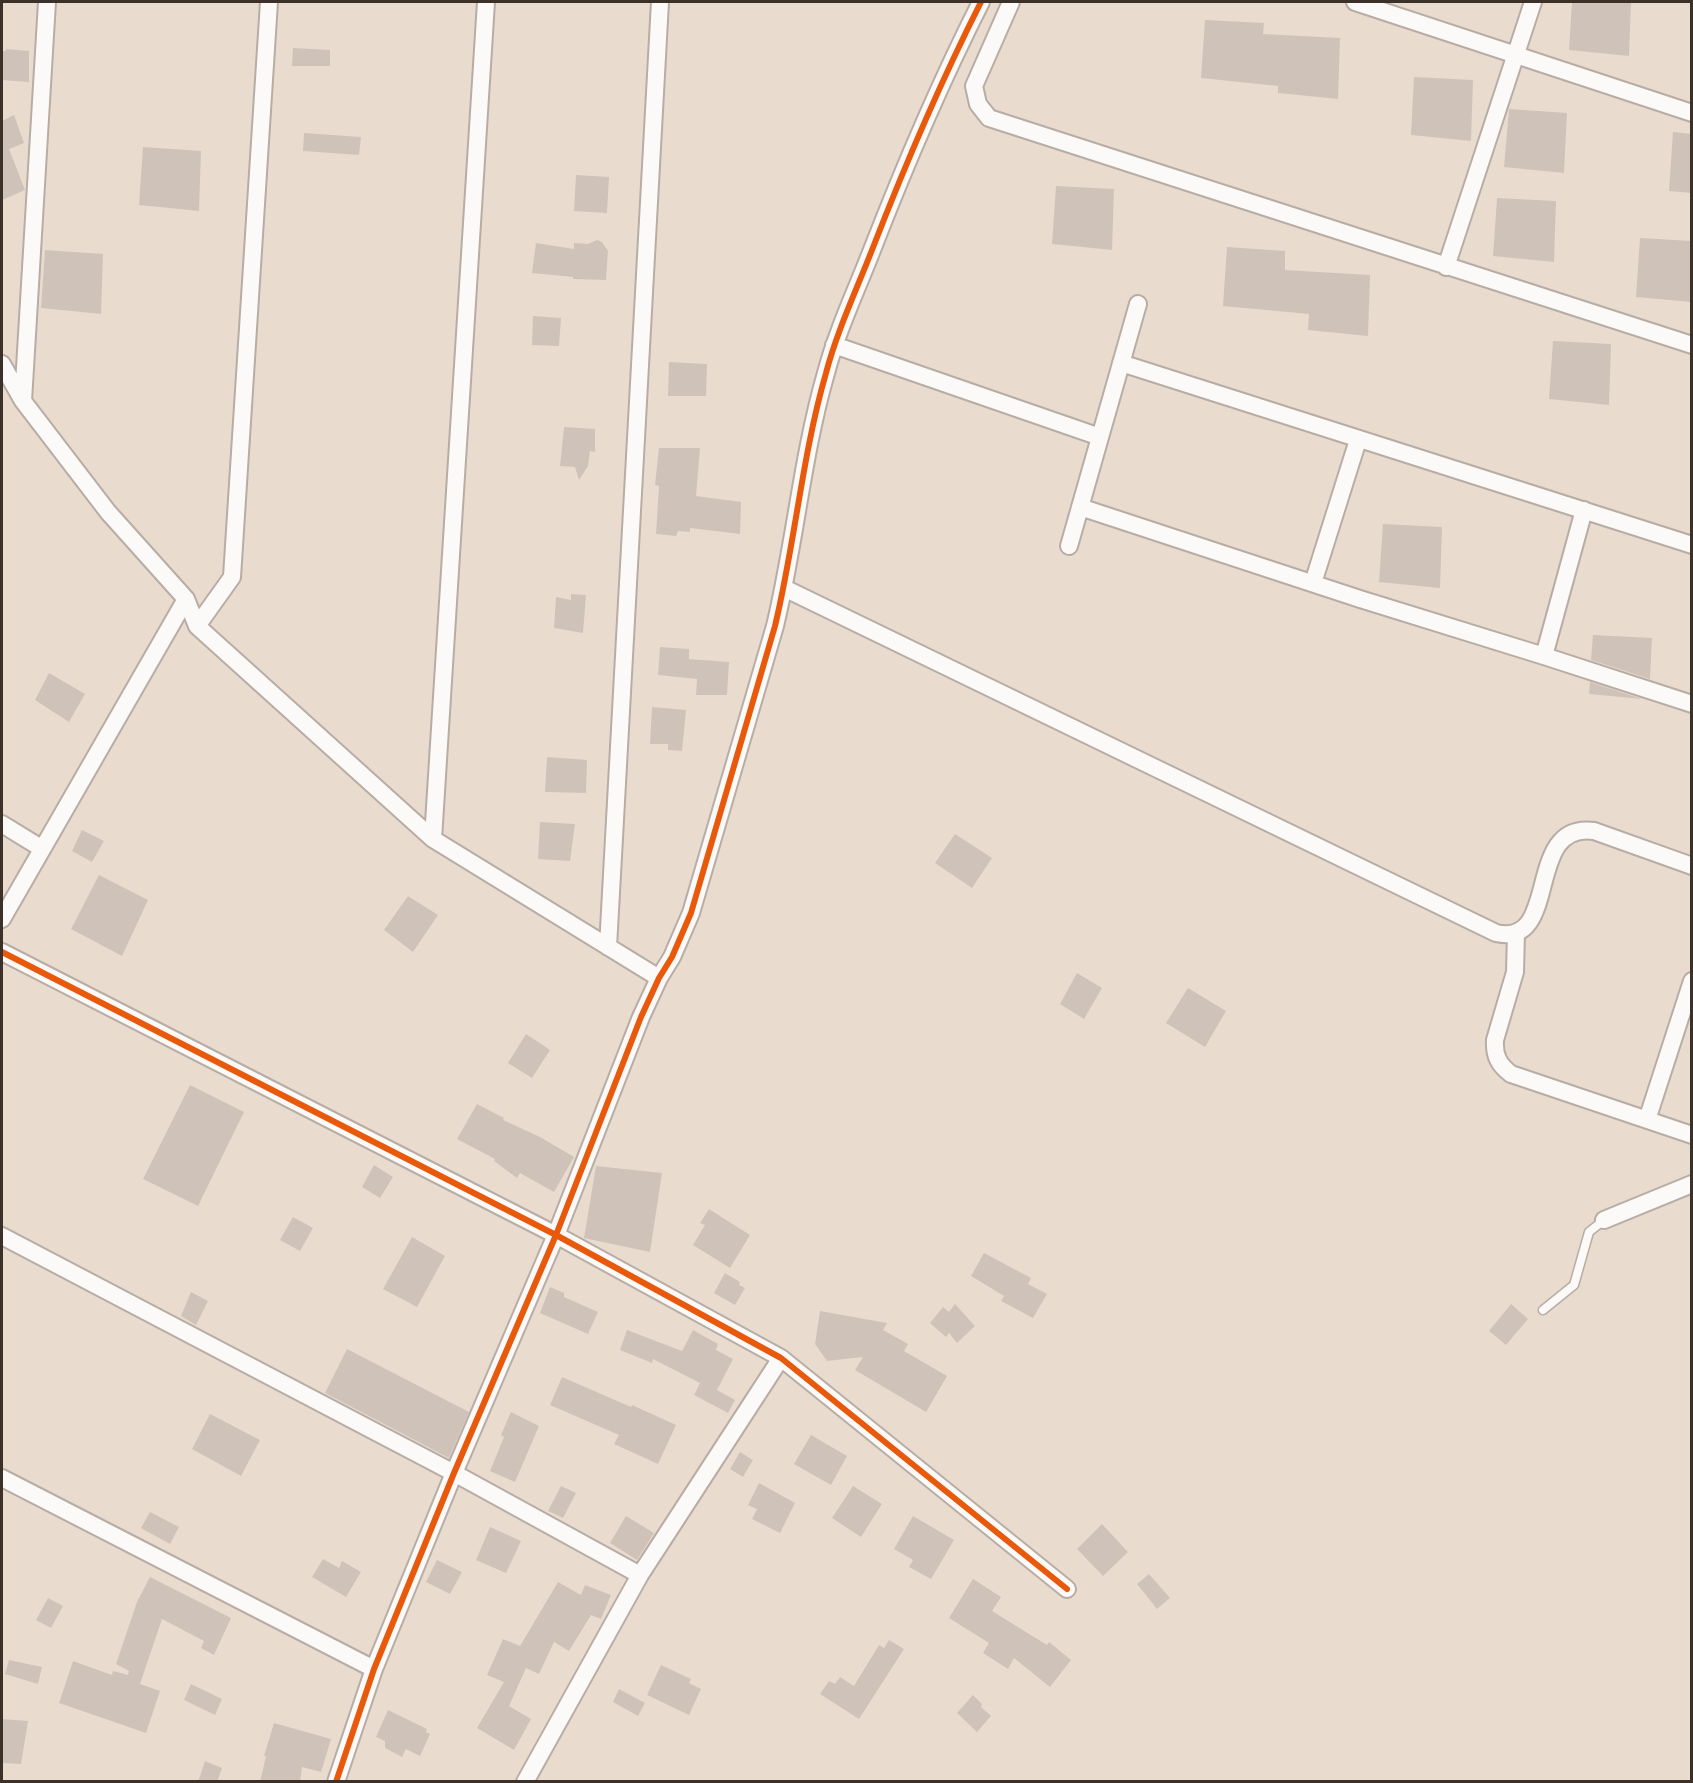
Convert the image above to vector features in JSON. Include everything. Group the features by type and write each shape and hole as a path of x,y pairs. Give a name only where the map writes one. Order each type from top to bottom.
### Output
{"street":[{"path":"23,401 47,2"},
{"path":"198,626 232,577 269,2"},
{"path":"433,839 486,2"},
{"path":"608,947 660,2"},
{"path":"336,1782 374,1669 454,1473 556,1235 641,1017 692,913 775,626 817,406 834,345 918,134 975,2"},
{"path":"1011,2 974,86 978,104 989,118 1692,345"},
{"path":"1355,2 1692,113"},
{"path":"1446,267 1533,2"},
{"path":"1069,546 1138,304"},
{"path":"834,345 1100,437"},
{"path":"1121,363 1692,544"},
{"path":"2,364 23,401 108,512 186,599 198,626 433,839 659,978"},
{"path":"1313,583 1358,440"},
{"path":"1080,507 1692,704"},
{"path":"1544,656 1584,510"},
{"path":"784,588 1496,933 1503,935 1516,933 1526,927 1533,916 1556,847 1572,833 1594,831 1692,866"},
{"path":"2,919 186,599"},
{"path":"2,824 41,848"},
{"path":"1516,933 1515,972 1495,1040 1494,1050 1497,1060 1511,1074 1692,1135"},
{"path":"2,952 556,1235 782,1358 1067,1588"},
{"path":"1647,1120 1692,981"},
{"path":"1604,1220 1692,1184"},
{"path":"2,1236 454,1473 639,1575"},
{"path":"525,1782 639,1575 782,1358"},
{"path":"2,1478 374,1669"}],"lane":[{"path":"1543,1310 1574,1285 1590,1232 1604,1220"}],"building":[{"path":"1572,2 1631,2 1629,56 1569,50"},
{"path":"1205,20 1264,23 1263,34 1340,38 1338,99 1278,93 1278,86 1201,78"},
{"path":"293,48 330,50 330,66 292,66"},
{"path":"6,49 29,51 29,82 2,80 2,51"},
{"path":"1414,77 1473,80 1471,141 1411,135"},
{"path":"1509,109 1567,113 1564,173 1504,167"},
{"path":"14,115 24,143 9,149 25,190 2,200 2,121"},
{"path":"1673,132 1692,134 1692,193 1669,191"},
{"path":"304,133 361,137 359,155 303,151"},
{"path":"143,147 201,151 199,211 139,205"},
{"path":"576,175 609,177 607,213 574,211"},
{"path":"1056,186 1114,189 1112,250 1052,244"},
{"path":"1497,198 1556,201 1554,262 1493,256"},
{"path":"1640,238 1692,241 1692,302 1636,297"},
{"path":"597,240 602,242 608,251 606,280 573,279 573,277 532,273 536,243 574,249 574,243 588,244"},
{"path":"1227,247 1285,251 1285,270 1370,275 1368,336 1308,330 1309,314 1223,306"},
{"path":"45,250 103,254 101,314 41,308"},
{"path":"533,316 561,318 559,346 532,345"},
{"path":"1553,341 1611,344 1609,405 1549,399"},
{"path":"669,362 707,364 706,396 668,396"},
{"path":"564,427 595,429 595,452 590,451 588,466 579,480 575,467 560,466"},
{"path":"659,448 700,448 696,496 741,502 740,534 690,528 690,532 678,531 676,536 656,534 659,486 655,485"},
{"path":"1383,524 1442,527 1440,588 1379,582"},
{"path":"571,594 586,595 583,633 554,628 556,597 571,600"},
{"path":"1593,635 1652,638 1650,679 1591,660"},
{"path":"660,647 689,649 689,659 729,662 727,695 696,695 697,679 658,675"},
{"path":"49,673 85,694 69,722 35,700"},
{"path":"1590,682 1642,699 1589,694"},
{"path":"652,707 686,710 682,751 668,750 668,744 650,744"},
{"path":"547,757 587,760 586,793 545,792"},
{"path":"540,822 575,824 570,861 538,859"},
{"path":"82,830 104,841 92,862 72,851"},
{"path":"955,834 992,858 972,888 935,863"},
{"path":"99,875 148,900 122,956 71,929"},
{"path":"408,896 438,915 413,952 384,930"},
{"path":"1077,973 1102,988 1084,1019 1060,1004"},
{"path":"1188,988 1226,1011 1205,1047 1166,1023"},
{"path":"526,1034 550,1050 532,1078 508,1063"},
{"path":"190,1085 244,1112 198,1206 143,1179"},
{"path":"477,1104 574,1157 554,1192 520,1173 517,1178 494,1161 495,1159 457,1139"},
{"path":"374,1165 393,1177 380,1198 362,1187"},
{"path":"596,1166 662,1173 650,1252 584,1238"},
{"path":"709,1209 750,1235 730,1268 693,1245 705,1225 700,1223"},
{"path":"293,1217 313,1228 300,1251 280,1240"},
{"path":"412,1237 445,1256 417,1307 383,1289"},
{"path":"984,1253 1031,1278 1028,1284 1047,1294 1033,1318 1001,1301 1004,1296 971,1276"},
{"path":"725,1273 745,1288 735,1305 714,1293"},
{"path":"550,1287 564,1293 564,1297 598,1312 588,1334 540,1313"},
{"path":"191,1292 208,1301 196,1325 181,1316"},
{"path":"955,1304 975,1326 957,1343 949,1333 946,1337 930,1323 943,1307 949,1312"},
{"path":"1511,1304 1528,1319 1506,1345 1489,1331"},
{"path":"820,1311 887,1323 883,1330 908,1344 904,1351 947,1376 926,1412 855,1370 863,1357 827,1361 815,1344"},
{"path":"627,1330 682,1351 693,1330 718,1344 716,1350 733,1359 717,1390 735,1400 728,1413 694,1395 700,1383 653,1359 652,1363 620,1350"},
{"path":"347,1349 469,1412 449,1458 325,1393"},
{"path":"562,1377 676,1425 658,1464 614,1444 619,1435 550,1405"},
{"path":"511,1412 539,1426 515,1482 490,1471"},
{"path":"210,1414 260,1440 241,1476 192,1449"},
{"path":"811,1435 847,1456 831,1485 794,1464"},
{"path":"740,1452 753,1460 743,1477 730,1469"},
{"path":"759,1483 795,1503 780,1533 752,1519 757,1509 748,1505"},
{"path":"561,1486 576,1493 563,1518 548,1511"},
{"path":"853,1486 882,1504 861,1537 832,1518"},
{"path":"150,1512 179,1527 170,1544 141,1528"},
{"path":"626,1516 654,1533 637,1560 610,1543"},
{"path":"913,1516 954,1540 931,1579 909,1567 913,1560 894,1549"},
{"path":"1102,1524 1128,1552 1103,1576 1077,1549"},
{"path":"490,1527 521,1541 506,1573 476,1560"},
{"path":"323,1559 339,1568 342,1561 361,1572 346,1597 312,1577"},
{"path":"437,1560 462,1572 450,1594 426,1582"},
{"path":"1149,1574 1170,1598 1157,1609 1137,1584"},
{"path":"150,1577 231,1618 214,1655 201,1648 204,1641 162,1619 140,1684 160,1691 146,1733 59,1703 73,1661 112,1675 113,1671 128,1675 129,1671 116,1664 137,1602"},
{"path":"973,1579 1001,1597 992,1611 1047,1645 1049,1642 1071,1660 1050,1687 1014,1658 1008,1669 983,1653 989,1643 949,1618"},
{"path":"558,1582 581,1595 585,1585 611,1595 601,1619 591,1615 569,1651 554,1642 539,1674 526,1668 509,1706 531,1719 514,1750 477,1728 504,1682 487,1675 503,1639 520,1646"},
{"path":"48,1598 63,1606 51,1628 36,1620"},
{"path":"889,1640 904,1649 859,1719 820,1694 829,1681 835,1684 840,1677 854,1686 879,1645 884,1648"},
{"path":"9,1660 42,1667 38,1684 5,1674"},
{"path":"661,1665 691,1679 689,1683 701,1689 689,1715 647,1695"},
{"path":"191,1684 222,1699 215,1715 184,1700"},
{"path":"619,1689 645,1703 638,1716 613,1702"},
{"path":"973,1695 991,1716 977,1732 957,1713"},
{"path":"388,1710 427,1729 426,1732 430,1734 420,1756 406,1749 402,1757 385,1748 385,1741 376,1737"},
{"path":"2,1719 28,1721 21,1764 2,1763"},
{"path":"274,1723 331,1739 321,1772 302,1767 300,1782 260,1782 266,1756 264,1756"},
{"path":"205,1761 222,1768 217,1782 198,1782"}],"cycle path":[{"path":"336,1782 374,1669 454,1473 556,1235 641,1017 659,978 672,957 691,913 775,626 811,436 830,357 910,156 981,2"},
{"path":"2,952 556,1235 781,1358 1067,1589"}]}
